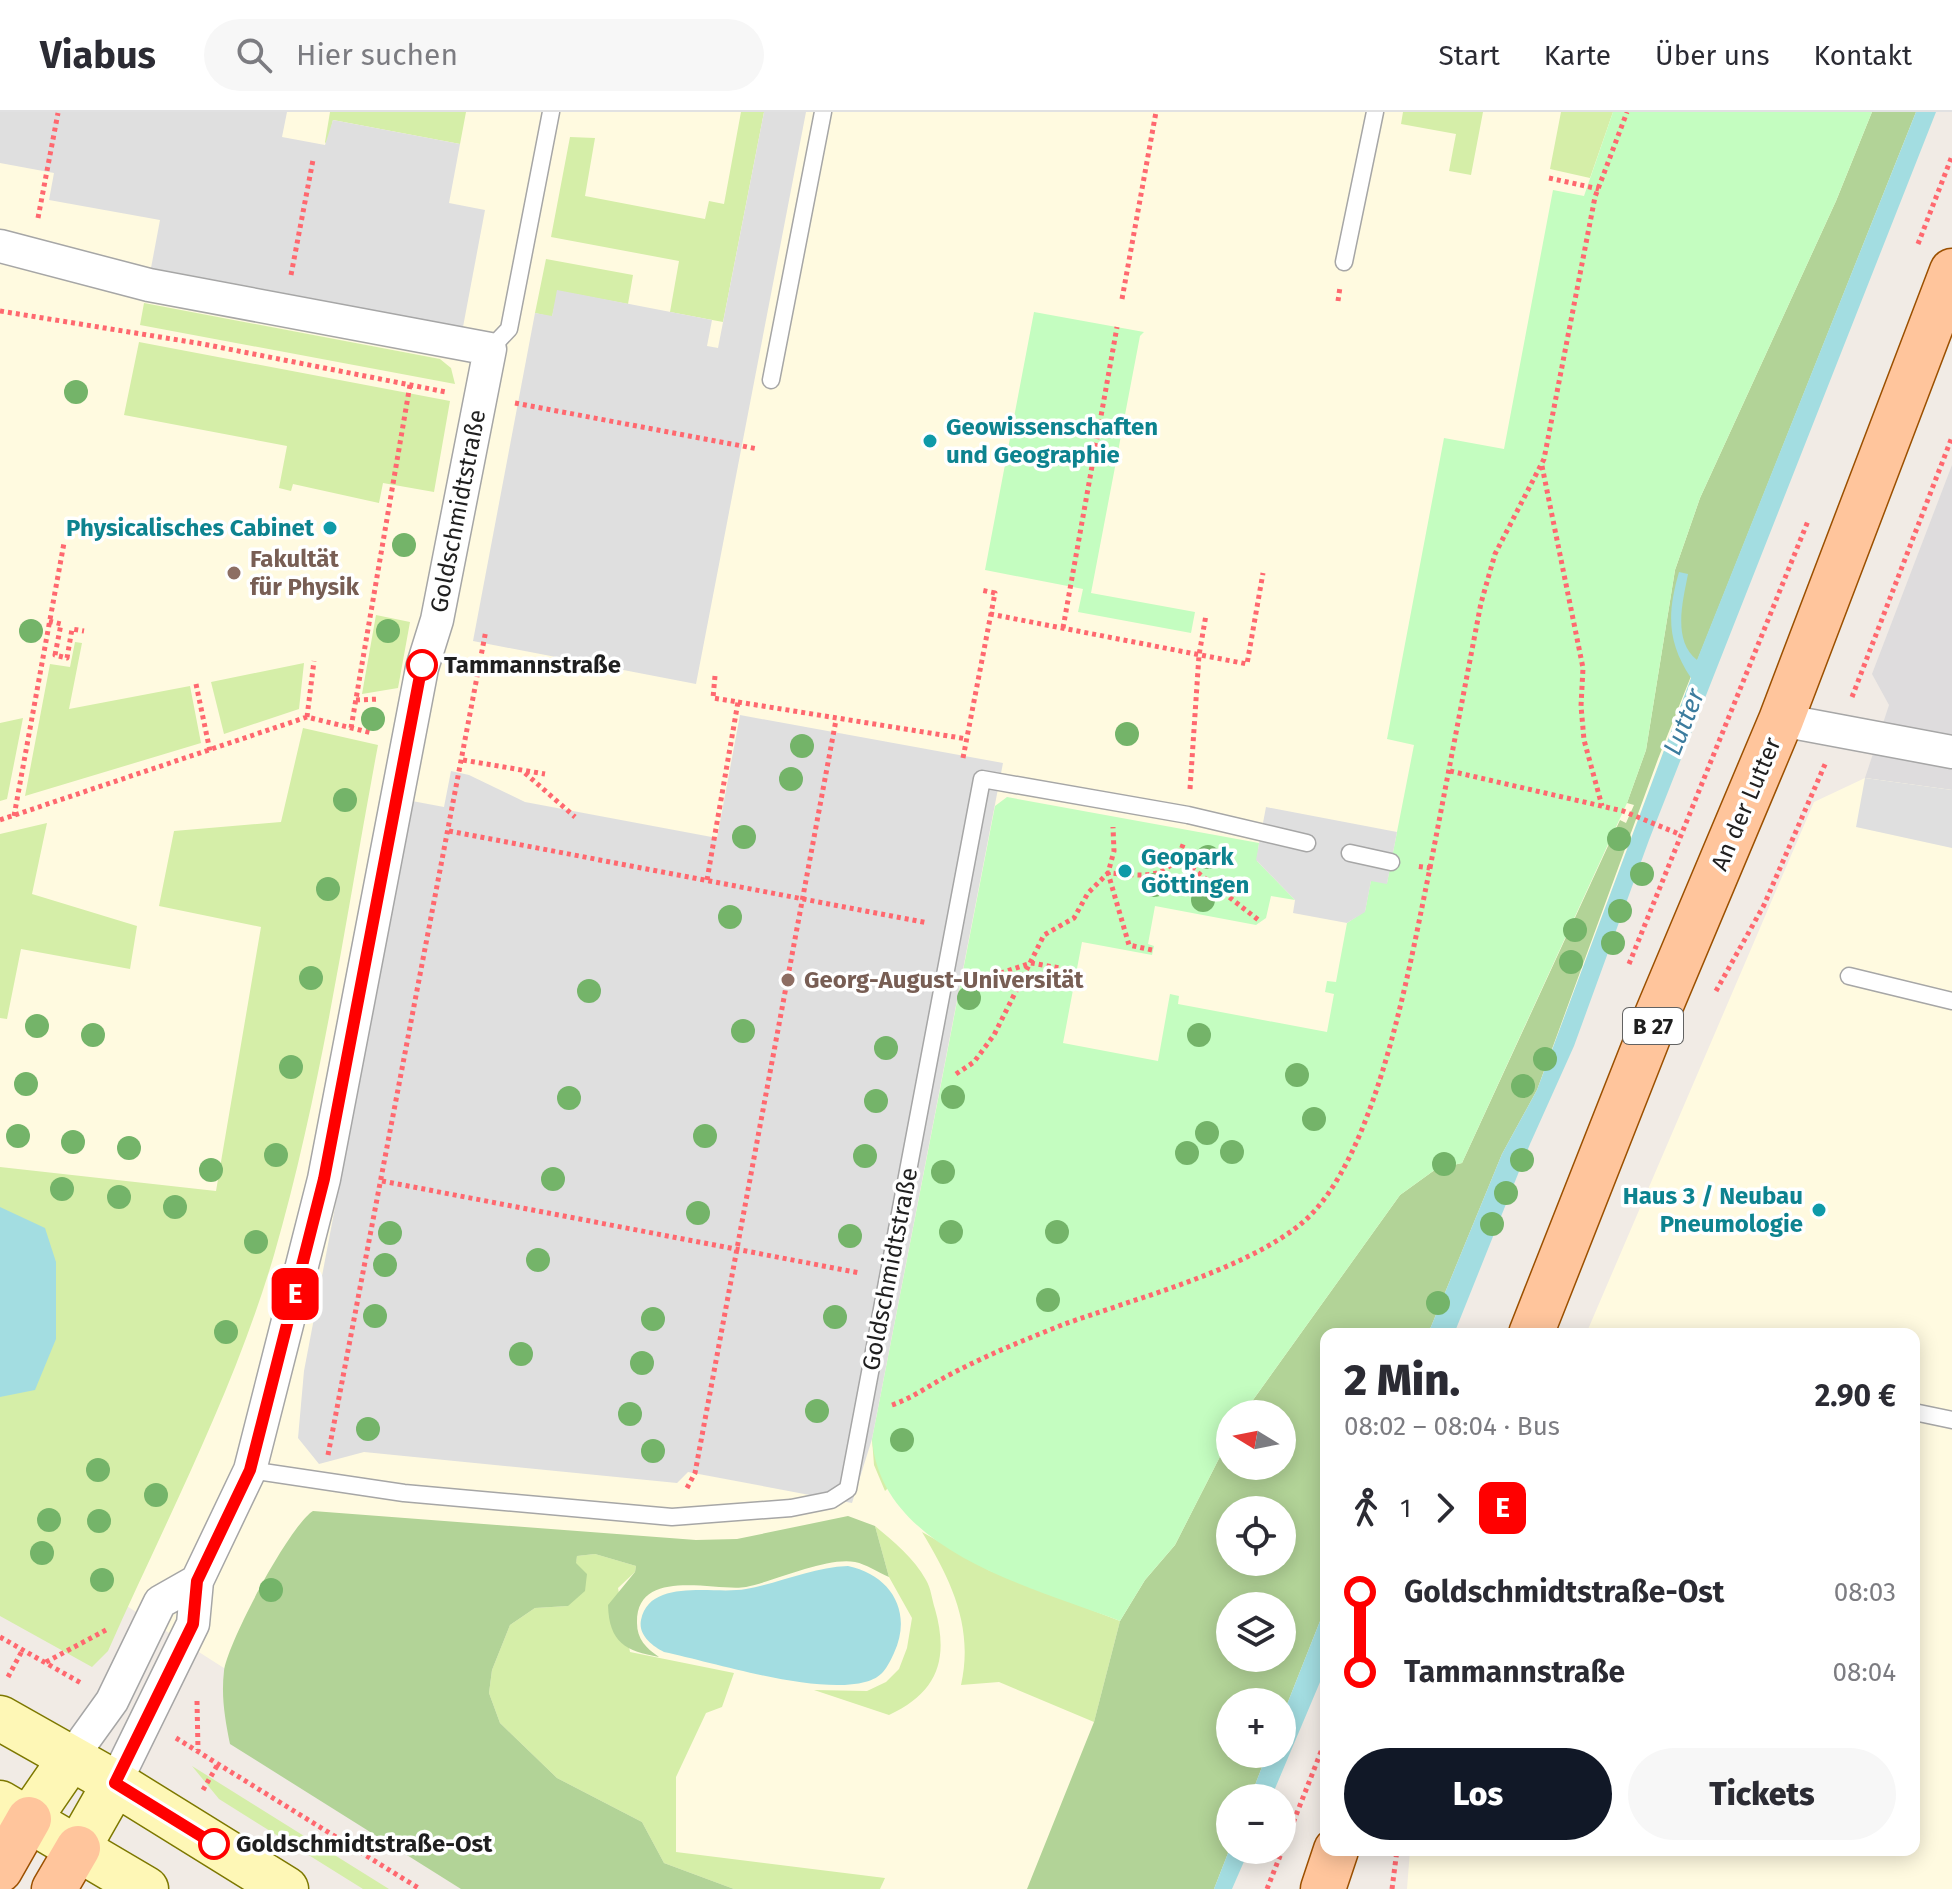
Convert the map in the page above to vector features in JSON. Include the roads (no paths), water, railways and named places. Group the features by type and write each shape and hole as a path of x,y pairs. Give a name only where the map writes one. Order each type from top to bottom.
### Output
{"main road":[{"name":"An der Lutter","path":"1533,1328 1656,1017 1781,720 1952,271"},
{"path":"0,1870 14,1811"},
{"path":"54,1889 78,1848"},
{"path":"1323,1889 1334,1856"}],"street":[{"path":"0,246 149,285 490,349"},
{"name":"Goldschmidtstraße","path":"115,1783 193,1624 197,1581 250,1470 324,1179 422,668 437,620 490,349"},
{"path":"1781,720 1952,752"},
{"path":"146,1889 14,1811 71,1758 112,1701 160,1602 197,1581"},
{"path":"3,1700 71,1758 286,1889"},
{"path":"78,1848 115,1783"}],"lane":[{"path":"490,349 509,329 551,112"},
{"path":"771,380 823,112"},
{"path":"1344,262 1375,112"},
{"name":"Goldschmidtstraße","path":"250,1470 322,1483 672,1517 763,1511 831,1500 848,1489 982,779 1188,815 1307,843"},
{"path":"1350,853 1391,862"},
{"path":"1849,976 1952,1001"},
{"path":"1920,1413 1952,1420"}],"water":[{"name":"Lutter","path":"1916,112 1936,112 1649,840 1574,1046 1530,1144 1456,1328 1430,1328 1502,1154 1537,1090 1691,678 1673,640 1672,601 1679,572 1688,574 1681,620 1684,642 1697,660"},
{"path":"0,1207 45,1228 56,1262 56,1339 35,1390 0,1397"},
{"path":"848,1566 876,1578 886,1587 899,1610 901,1623 889,1663 876,1678 865,1682 820,1684 766,1676 664,1652 651,1643 642,1630 641,1620 647,1607 657,1598 670,1593 746,1589 822,1569"},
{"path":"1320,1621 1320,1682 1296,1739 1296,1688 1293,1688"},
{"path":"1262,1768 1284,1768 1277,1784 1255,1784"},
{"path":"1224,1864 1243,1864 1232,1889 1214,1889"}],"place":[{"name":"Geowissenschaften und Geographie","path":"930,441"},
{"name":"Physicalisches Cabinet","path":"330,528"},
{"name":"Fakultät für Physik","path":"234,573"},
{"name":"Tammannstraße","path":"422,665"},
{"name":"Geopark Göttingen","path":"1125,871"},
{"name":"Georg-August-Universität","path":"788,980"},
{"name":"Haus 3 / Neubau Pneumologie","path":"1819,1210"},
{"name":"Goldschmidtstraße-Ost","path":"214,1844"}]}
